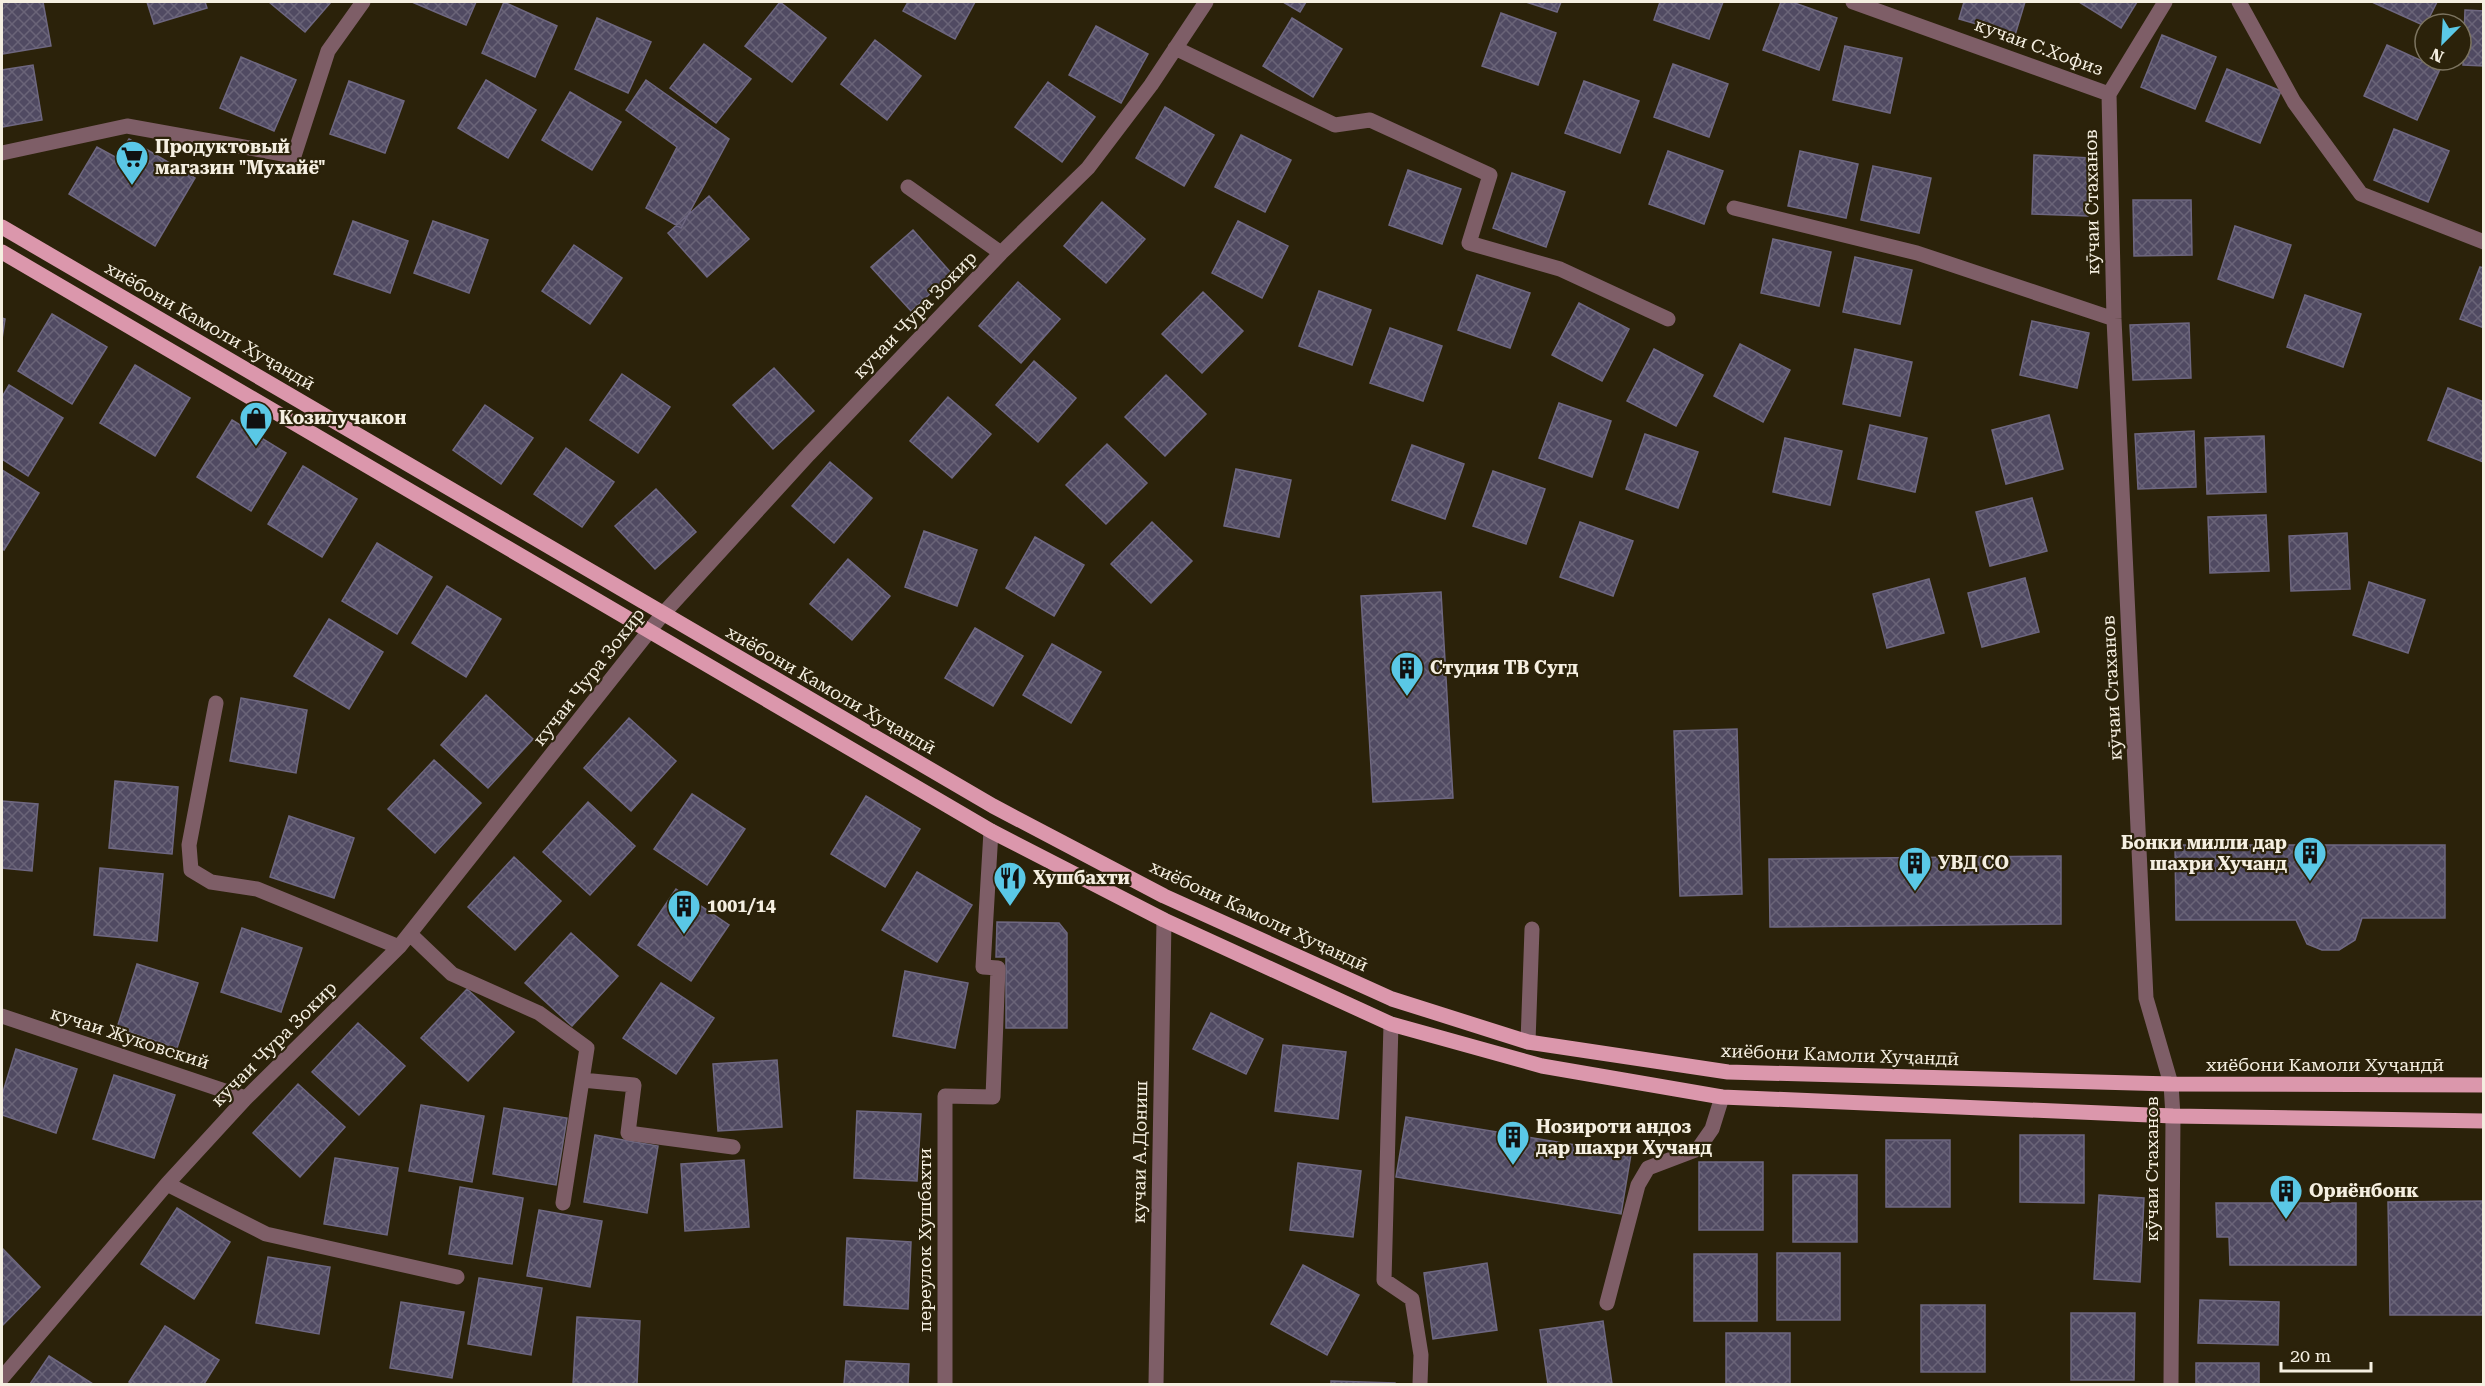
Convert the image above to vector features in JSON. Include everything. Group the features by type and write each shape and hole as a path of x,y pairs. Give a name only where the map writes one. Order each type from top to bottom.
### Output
{"main road":[{"name":"хиёбони Камоли Хуҷандӣ","path":"2,227 993,806 1164,896 1392,999 1528,1042 1728,1072 2170,1084 2484,1085"},
{"path":"2,252 991,831 1164,920 1391,1024 1542,1066 1722,1097 2173,1116 2484,1121"}],"street":[{"path":"2,153 127,126 294,156 328,51 363,2"},
{"name":"кучаи Чура Зокир","path":"2,1378 167,1184 246,1098 410,934 663,615 809,454 1001,253 1088,168 1206,2"},
{"name":"кучаи С.Хофиз","path":"1853,2 2109,94"},
{"path":"2109,94 2165,2"},
{"path":"2239,2 2294,102 2361,194 2484,243"},
{"path":"1175,48 1335,125 1370,120 1490,175 1469,243 1560,269 1668,319"},
{"name":"кӯчаи Стаханов","path":"2109,94 2114,319 2146,999 2170,1084 2173,1116 2171,1384"},
{"path":"908,187 1001,253"},
{"path":"1734,208 1917,253 2114,319"},
{"path":"216,703 189,845 191,870 211,882 257,889 399,946"},
{"name":"переулок Хушбахти","path":"945,1384 945,1096 993,1097 998,968 983,967 991,831"},
{"name":"кучаи А.Дониш","path":"1156,1384 1164,920"},
{"path":"1528,1042 1532,929"},
{"path":"410,934 452,975 539,1012 587,1048 563,1203"},
{"name":"кучаи Жуковский","path":"2,1016 246,1098"},
{"path":"1391,1024 1384,1280 1413,1299 1421,1355 1420,1384"},
{"path":"582,1080 634,1085 628,1133 733,1147"},
{"path":"1607,1303 1638,1185 1648,1168 1698,1149 1712,1129 1722,1097"},
{"path":"167,1184 266,1234 457,1277"}],"building":[{"path":"2,2 43,2 51,46 2,54"},
{"path":"147,2 205,2 207,8 154,24"},
{"path":"269,2 331,2 305,32"},
{"path":"412,2 476,2 466,25"},
{"path":"504,2 557,26 535,77 482,53"},
{"path":"780,2 826,38 792,82 745,46"},
{"path":"908,2 975,2 955,39 903,11"},
{"path":"1283,2 1306,2 1300,12"},
{"path":"1526,2 1561,2 1557,12"},
{"path":"1526,2 1561,2 1557,12"},
{"path":"1660,2 1723,2 1709,39 1654,20"},
{"path":"1660,2 1723,2 1709,39 1654,20"},
{"path":"1781,2 1792,2 1837,18 1819,70 1763,50"},
{"path":"1781,2 1792,2 1837,18 1819,70 1763,50"},
{"path":"1964,2 2025,2 2015,35 1959,19"},
{"path":"2079,2 2137,2 2121,28"},
{"path":"2372,2 2437,2 2432,12 2413,12 2413,21"},
{"path":"2465,10 2484,11 2484,66 2473,65 2473,12 2465,12"},
{"path":"1501,13 1556,33 1538,85 1482,66"},
{"path":"1501,13 1556,33 1538,85 1482,66"},
{"path":"597,18 651,42 628,93 575,69"},
{"path":"1292,18 1342,49 1313,97 1263,66"},
{"path":"1292,18 1342,49 1313,97 1263,66"},
{"path":"1096,26 1148,54 1121,103 1069,75"},
{"path":"2162,35 2216,57 2195,109 2141,87"},
{"path":"875,40 921,76 887,120 841,84"},
{"path":"704,44 751,79 716,123 670,88"},
{"path":"2387,45 2413,57 2413,72 2439,72 2417,120 2364,96"},
{"path":"1845,46 1902,58 1890,113 1833,100"},
{"path":"1845,46 1902,58 1890,113 1833,100"},
{"path":"241,57 296,80 274,131 220,108"},
{"path":"1673,64 1728,84 1709,137 1654,117"},
{"path":"33,65 42,120 2,127 2,70"},
{"path":"2227,69 2281,91 2260,143 2206,121"},
{"path":"486,80 536,110 508,158 458,128"},
{"path":"646,80 729,139 681,228 646,208 677,147 626,110"},
{"path":"349,81 404,101 385,153 330,134"},
{"path":"1584,81 1639,101 1620,153 1565,133"},
{"path":"1584,81 1639,101 1620,153 1565,133"},
{"path":"1048,82 1095,117 1062,162 1015,127"},
{"path":"570,92 621,122 592,170 542,140"},
{"path":"1165,107 1214,135 1184,186 1136,158"},
{"path":"2394,129 2449,151 2428,202 2374,180"},
{"path":"1241,135 1291,160 1265,212 1215,187"},
{"name":"Продуктовый магазин \"Мухайё\"","path":"129,139 195,178 155,246 69,194 97,147 117,158"},
{"path":"1668,151 1723,171 1704,224 1649,204"},
{"path":"1668,151 1723,171 1704,224 1649,204"},
{"path":"1800,151 1858,164 1846,218 1788,206"},
{"path":"1800,151 1858,164 1846,218 1788,206"},
{"path":"2034,155 2090,158 2088,216 2032,214"},
{"path":"2034,155 2090,158 2088,216 2032,214"},
{"path":"1873,166 1931,178 1919,233 1861,220"},
{"path":"1873,166 1931,178 1919,233 1861,220"},
{"path":"1408,170 1461,189 1442,244 1389,225"},
{"path":"1512,173 1565,192 1546,247 1493,228"},
{"path":"709,196 749,239 707,277 668,233"},
{"path":"2133,200 2191,200 2192,255 2134,256"},
{"path":"1102,202 1145,239 1106,283 1064,246"},
{"path":"353,221 408,241 390,293 334,274"},
{"path":"433,221 488,240 469,293 414,273"},
{"path":"1238,221 1288,246 1262,298 1212,273"},
{"path":"2235,226 2291,245 2273,298 2218,279"},
{"path":"913,230 952,274 911,311 871,267"},
{"path":"1773,239 1831,252 1819,306 1761,293"},
{"path":"574,245 622,278 590,324 542,291"},
{"path":"1855,257 1912,270 1900,324 1843,312"},
{"path":"2480,267 2484,268 2484,328 2460,319"},
{"path":"1477,275 1530,293 1510,348 1458,330"},
{"path":"1018,282 1060,319 1021,363 979,326"},
{"path":"1319,291 1371,310 1352,365 1299,346"},
{"path":"1203,292 1243,331 1202,373 1162,334"},
{"path":"2305,295 2361,314 2343,367 2287,347"},
{"path":"1579,303 1629,329 1602,381 1552,355"},
{"path":"52,314 107,347 72,404 18,371"},
{"path":"2,318 5,319 2,339"},
{"path":"2032,321 2089,333 2077,388 2020,375"},
{"path":"2189,323 2191,378 2133,380 2130,325"},
{"path":"1390,328 1442,346 1423,401 1370,383"},
{"path":"1740,344 1790,370 1763,422 1714,396"},
{"path":"1654,349 1703,375 1676,426 1627,401"},
{"path":"1855,349 1912,362 1900,416 1843,404"},
{"path":"1034,361 1076,398 1038,442 996,405"},
{"path":"135,365 190,398 155,456 100,423"},
{"path":"774,368 814,411 773,449 733,405"},
{"path":"622,374 670,407 638,453 590,420"},
{"path":"1166,375 1206,414 1165,456 1125,417"},
{"path":"9,385 63,418 28,476 2,459 2,397"},
{"path":"2448,388 2484,402 2483,462 2428,440"},
{"path":"948,397 991,434 952,478 910,441"},
{"path":"1559,403 1611,421 1592,477 1539,458"},
{"path":"485,405 533,438 501,484 453,450"},
{"path":"2049,415 2063,469 2006,484 1992,430"},
{"path":"232,420 286,453 251,511 197,477"},
{"path":"1870,425 1927,438 1915,492 1858,479"},
{"path":"2194,431 2196,487 2138,489 2135,434"},
{"path":"1645,434 1698,452 1678,508 1626,489"},
{"path":"2264,436 2266,492 2207,494 2205,438"},
{"path":"1785,438 1842,451 1830,505 1773,492"},
{"path":"1107,444 1147,483 1106,524 1066,485"},
{"path":"1412,445 1464,464 1445,519 1392,500"},
{"path":"566,448 614,482 582,527 534,494"},
{"path":"830,462 872,498 834,543 792,506"},
{"path":"303,466 357,499 322,557 268,524"},
{"path":"1236,469 1291,480 1279,537 1224,526"},
{"path":"2,470 39,493 4,550 2,548"},
{"path":"1493,471 1545,489 1526,544 1473,526"},
{"path":"656,489 696,532 655,569 615,526"},
{"path":"2032,498 2047,551 1990,566 1976,512"},
{"path":"2266,515 2269,571 2210,573 2208,517"},
{"path":"1152,522 1192,561 1151,603 1111,564"},
{"path":"1580,522 1633,541 1613,596 1560,577"},
{"path":"924,531 977,550 957,606 905,587"},
{"path":"2347,533 2350,589 2291,591 2289,536"},
{"path":"1035,537 1084,565 1054,616 1006,588"},
{"path":"377,543 432,577 397,634 342,601"},
{"path":"848,559 890,596 852,640 810,604"},
{"path":"2025,578 2039,632 1982,647 1968,593"},
{"path":"1929,579 1944,633 1887,648 1873,594"},
{"path":"2369,582 2425,600 2408,653 2353,635"},
{"path":"447,586 501,619 466,677 412,643"},
{"name":"Студия ТВ Сугд","path":"1441,592 1453,798 1373,802 1361,596"},
{"path":"329,619 383,652 349,709 294,676"},
{"path":"975,628 1023,656 993,706 945,678"},
{"path":"1052,644 1101,672 1071,723 1023,695"},
{"path":"486,695 533,739 488,788 441,745"},
{"path":"241,698 307,710 296,773 230,761"},
{"path":"629,718 676,761 631,811 584,768"},
{"path":"1737,729 1742,894 1680,896 1674,731"},
{"path":"434,760 481,803 435,853 388,809"},
{"path":"115,781 178,787 172,854 109,848"},
{"path":"692,794 745,829 707,885 654,849"},
{"path":"866,796 920,829 885,887 831,854"},
{"path":"2,801 38,804 32,871 2,868"},
{"path":"588,802 635,846 590,895 543,852"},
{"path":"289,816 354,838 334,898 270,877"},
{"name":"Бонки милли дар шахри Хучанд","path":"2175,845 2445,845 2445,918 2362,918 2355,940 2339,950 2322,950 2307,944 2296,920 2176,920"},
{"name":"УВД СО","path":"2061,856 2061,924 1770,927 1769,859"},
{"path":"514,857 561,901 515,950 468,907"},
{"path":"100,868 163,874 157,941 94,935"},
{"path":"917,872 972,905 937,962 882,930"},
{"name":"1001/14","path":"676,889 729,925 691,981 638,945"},
{"path":"997,922 1059,923 1067,933 1067,1028 1006,1028 1006,957 996,957"},
{"path":"242,928 302,948 281,1012 221,992"},
{"path":"571,933 618,976 572,1026 525,983"},
{"path":"137,964 198,983 177,1048 117,1028"},
{"path":"905,971 968,983 955,1048 893,1036"},
{"path":"661,983 714,1018 676,1074 623,1038"},
{"path":"467,989 514,1032 468,1081 421,1038"},
{"path":"1211,1013 1263,1039 1246,1074 1193,1049"},
{"path":"358,1023 405,1066 359,1115 312,1072"},
{"path":"1283,1045 1346,1052 1338,1119 1275,1111"},
{"path":"16,1049 77,1069 56,1133 2,1115 2,1095"},
{"path":"777,1060 782,1127 718,1131 713,1064"},
{"path":"114,1075 175,1095 154,1158 93,1139"},
{"path":"298,1084 345,1127 300,1177 253,1133"},
{"path":"421,1105 484,1116 472,1182 409,1171"},
{"path":"504,1108 567,1118 556,1185 493,1174"},
{"path":"857,1111 921,1114 917,1181 854,1178"},
{"name":"Нозироти андоз дар шахри Хучанд","path":"1406,1117 1631,1154 1621,1214 1396,1177"},
{"path":"595,1135 658,1146 647,1213 584,1202"},
{"path":"2020,1135 2084,1135 2084,1203 2020,1202"},
{"path":"1886,1140 1950,1140 1950,1207 1886,1207"},
{"path":"335,1158 398,1168 387,1235 324,1224"},
{"path":"744,1160 749,1227 685,1231 681,1164"},
{"path":"1699,1162 1763,1162 1763,1230 1699,1230"},
{"path":"1298,1163 1361,1171 1353,1237 1290,1230"},
{"path":"1793,1175 1857,1175 1857,1242 1793,1242"},
{"path":"460,1187 523,1198 512,1264 449,1254"},
{"path":"2099,1195 2144,1198 2140,1282 2094,1279"},
{"path":"2484,1201 2484,1315 2390,1315 2388,1202"},
{"name":"Ориёнбонк","path":"2216,1203 2356,1203 2356,1265 2230,1265 2229,1237 2217,1237"},
{"path":"177,1208 230,1242 194,1299 141,1264"},
{"path":"539,1210 602,1221 590,1287 527,1276"},
{"path":"847,1238 911,1242 908,1309 844,1305"},
{"path":"2,1248 40,1287 2,1326"},
{"path":"1777,1253 1840,1253 1840,1320 1777,1320"},
{"path":"1694,1254 1757,1254 1757,1321 1694,1321"},
{"path":"268,1257 330,1267 319,1334 256,1323"},
{"path":"1487,1263 1497,1330 1433,1339 1424,1273"},
{"path":"1303,1265 1359,1295 1327,1355 1271,1324"},
{"path":"479,1278 542,1288 531,1355 468,1344"},
{"path":"2200,1300 2279,1302 2278,1345 2198,1343"},
{"path":"401,1302 464,1312 452,1378 390,1368"},
{"path":"1921,1305 1985,1305 1985,1372 1921,1372"},
{"path":"2071,1313 2135,1313 2134,1380 2071,1380"},
{"path":"577,1317 640,1321 637,1384 573,1384"},
{"path":"1603,1321 1612,1384 1548,1384 1540,1330"},
{"path":"165,1326 219,1360 204,1384 133,1384 129,1382"},
{"path":"1726,1333 1790,1333 1790,1384 1726,1384"},
{"path":"49,1356 93,1384 30,1384"},
{"path":"846,1361 909,1364 908,1384 844,1384"},
{"path":"2196,1363 2259,1363 2259,1384 2196,1384"},
{"path":"1331,1381 1395,1383 1395,1384 1331,1384"}],"place":[{"name":"Продуктовый магазин \"Мухайё\"","path":"132,186"},
{"name":"Козилучакон","path":"256,447"},
{"name":"Студия ТВ Сугд","path":"1407,697"},
{"name":"Бонки милли дар шахри Хучанд","path":"2310,882"},
{"name":"УВД СО","path":"1915,892"},
{"name":"Хушбахти","path":"1010,907"},
{"name":"1001/14","path":"684,935"},
{"name":"Нозироти андоз дар шахри Хучанд","path":"1513,1166"},
{"name":"Ориёнбонк","path":"2286,1220"}]}
